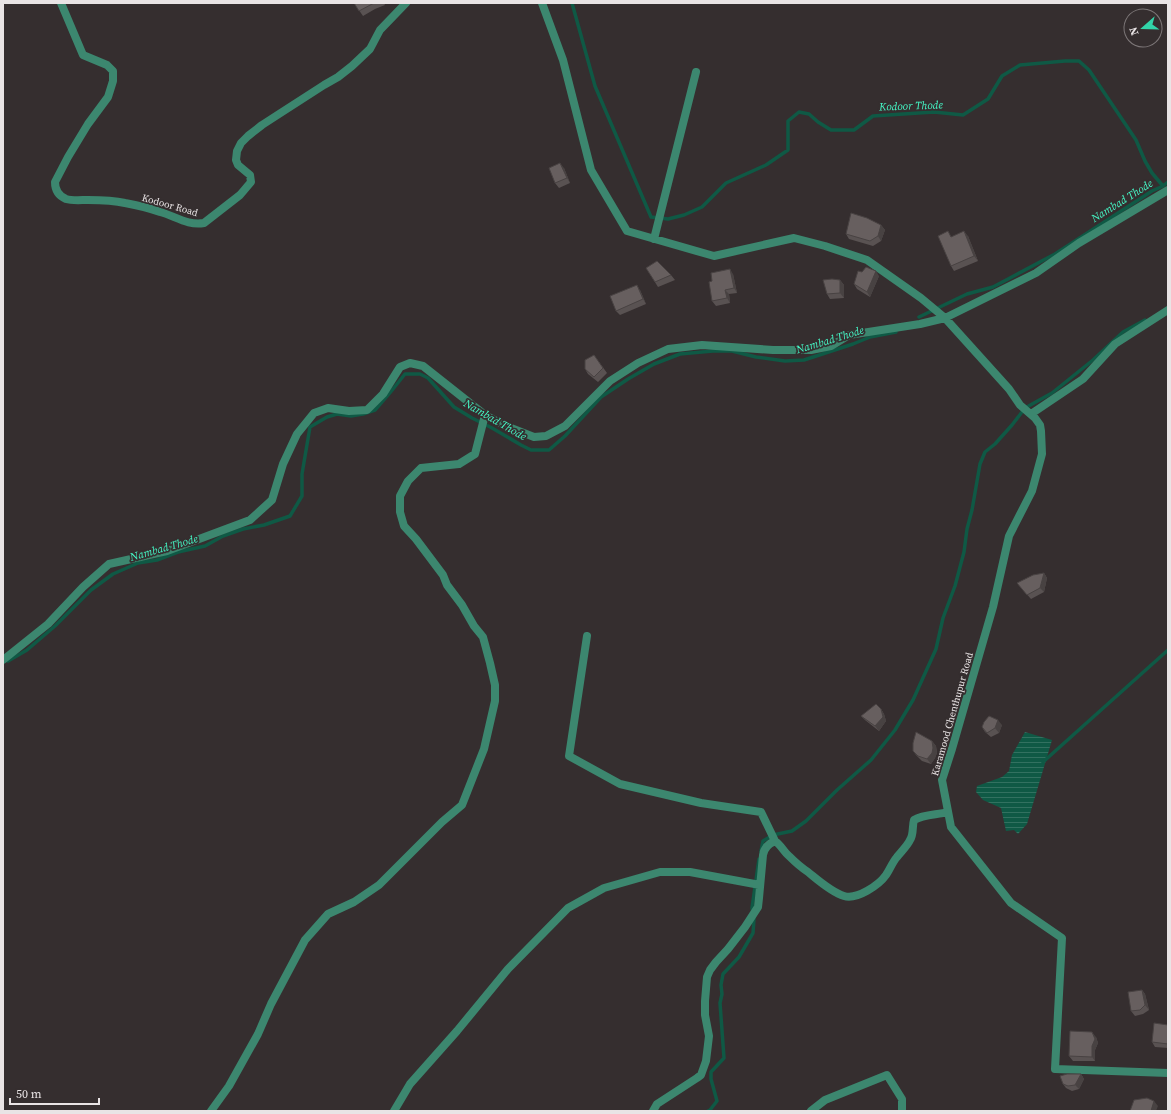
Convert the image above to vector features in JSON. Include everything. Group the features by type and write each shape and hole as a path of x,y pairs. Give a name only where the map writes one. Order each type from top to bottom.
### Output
{"street":[{"name":"Kodoor Road","path":"61,3 83,55 107,65 112,71 113,81 108,97 88,124 55,182 57,191 61,196 68,200 106,200 124,202 161,212 187,222 199,224 204,223 240,195 251,182 250,175 238,164 236,160 241,143 262,125 338,77 352,66 370,49 380,30 406,3"},
{"name":"Karamood Chenthupur Road","path":"542,3 563,60 590,170 627,231 714,256 794,238 826,246 867,260 920,298 942,316 1009,389 1020,405 1040,425 1042,454 1032,491 1009,536 993,607 942,780 950,827 1011,903 1062,938 1055,1069 1168,1073"},
{"path":"654,239 696,72"},
{"path":"3,660 48,624 83,587 109,564 167,551 250,520 272,500 283,464 297,434 314,413 328,408 349,411 367,410 383,394 400,367 410,363 423,366 485,415 506,426 534,437 546,436 565,426 610,381 638,363 668,349 702,345 773,350 811,350 831,346 849,335 920,324 942,316 1036,274 1079,243 1168,190"},
{"path":"1027,411 1083,379 1115,344 1168,310"},
{"path":"211,1111 228,1086 258,1034 271,1004 305,940 328,914 354,902 379,886 442,822 462,805 484,749 495,701 495,685 482,637 431,558 404,526 400,512 400,496 410,478 421,468 460,464 475,454 485,415"},
{"path":"587,636 569,756 620,784 701,803 761,812 775,841 784,851 807,872 828,888 843,896 858,894 880,882 896,858 910,841 914,820 918,817 948,812"},
{"path":"653,1111 657,1104 701,1075 706,1061 709,1036 705,1015 705,1001 710,970 745,927 758,907 764,850 768,844 775,841"},
{"path":"394,1111 410,1084 457,1031 508,969 568,908 604,888 660,872 690,872 760,885"},
{"path":"811,1111 826,1100 887,1075 902,1099 902,1111"}],"shaded area":[{"path":"1025,732 1052,740 1027,824 1018,834 1014,830 1006,831 1001,808 983,800 976,792 977,786 1002,777 1009,771 1012,755"}],"building":[{"path":"354,3 374,3 359,11"},
{"path":"560,163 567,178 555,183 549,168"},
{"path":"851,213 867,218 881,225 878,236 870,241 846,234"},
{"path":"948,231 951,237 964,231 974,256 951,266 938,236"},
{"path":"657,261 671,275 655,282 646,268"},
{"path":"866,267 876,271 867,292 854,284 858,271 862,272"},
{"path":"730,269 734,288 725,290 727,298 712,301 709,282 712,281 711,273"},
{"path":"823,280 840,280 840,293 827,294"},
{"path":"637,285 643,299 616,311 610,296"},
{"path":"594,355 603,368 594,377 585,369 585,360"},
{"path":"1044,573 1040,588 1027,595 1017,583 1033,575"},
{"path":"876,704 881,709 883,717 875,726 861,716"},
{"path":"989,716 998,720 995,728 987,733 982,727"},
{"path":"916,732 932,741 932,753 927,759 918,756 913,751 913,743"},
{"path":"1142,990 1145,1005 1140,1010 1131,1011 1128,992"},
{"path":"1154,1023 1168,1025 1168,1044 1152,1042"},
{"path":"1070,1031 1092,1032 1095,1039 1092,1046 1092,1057 1069,1056"},
{"path":"1067,1074 1081,1074 1075,1085 1068,1086 1063,1084 1060,1076"},
{"path":"1147,1098 1154,1101 1151,1111 1130,1111 1134,1100"}],"waterway":[{"name":"Kodoor Thode","path":"572,3 595,86 651,217 668,219 684,215 702,207 726,183 766,165 788,150 788,121 799,112 809,114 831,130 854,130 873,116 934,112 963,115 988,99 1002,76 1020,65 1065,61 1079,61 1089,70 1136,140 1152,173 1163,186 1168,182"},
{"name":"Nambad Thode","path":"919,317 967,294 993,287 1055,254 1152,191 1163,186"},
{"path":"761,851 763,841 773,835 792,831 806,821 837,790 871,760 895,730 913,700 936,649 943,618 955,586 964,552 980,464 985,452 995,444 1025,408 1052,393 1093,360 1123,332 1145,320"},
{"name":"Nambad Thode","path":"8,661 27,650 55,626 91,590 113,574 138,563 157,560 178,552 205,546 223,536 290,516 302,496 302,474 310,427 327,417 337,414 351,416 375,410 405,374 420,374 428,378 454,407 521,445 531,450 549,450 565,436 601,397 654,364 680,354 732,351 756,357 785,361 804,360 870,337 896,332"},
{"path":"1043,762 1168,650"},
{"path":"708,1111 717,1101 711,1079 711,1072 724,1058 720,1003 723,974 739,957 753,933 754,919 752,908 759,859"}]}
